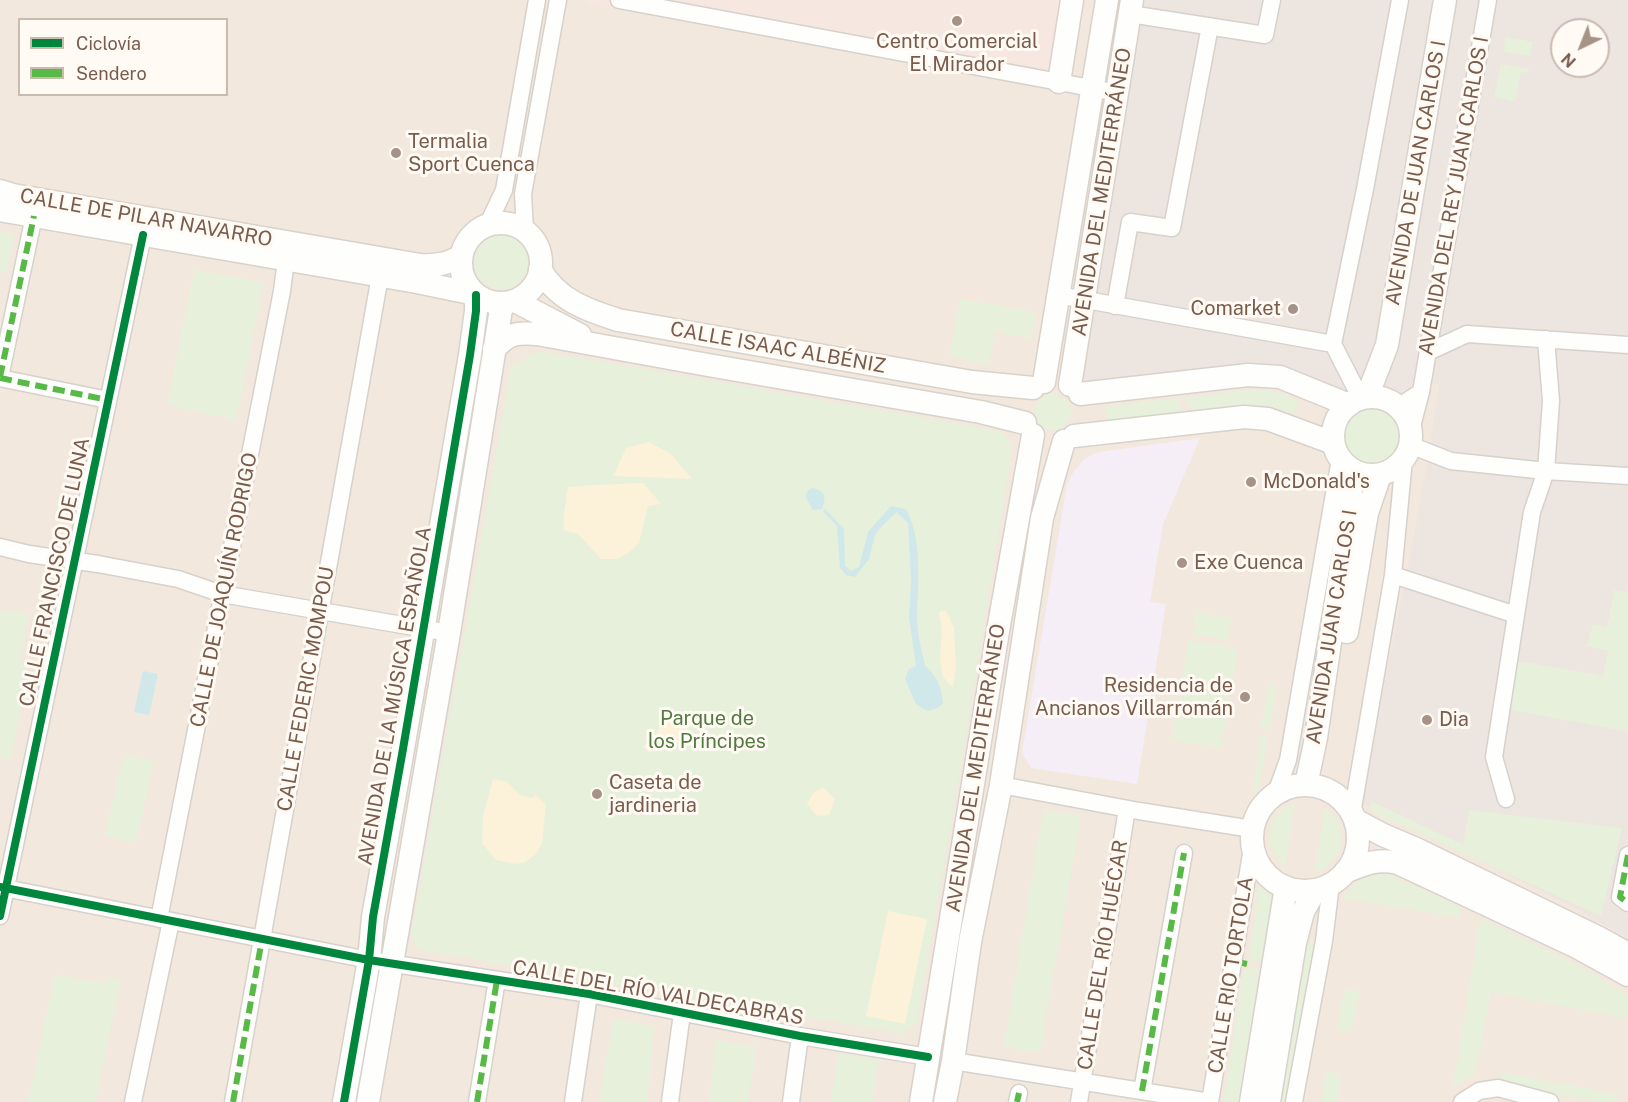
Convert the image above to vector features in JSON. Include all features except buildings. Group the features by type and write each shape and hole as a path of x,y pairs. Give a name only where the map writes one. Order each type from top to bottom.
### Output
{"street":[{"path":"487,226 504,190 537,0"},
{"path":"525,231 523,194 558,0"},
{"path":"619,0 1118,93"},
{"path":"1059,82 1072,0"},
{"name":"AVENIDA DEL MEDITERRÁNEO","path":"1039,385 1058,295 1107,0"},
{"path":"1131,7 1210,26 1265,35 1272,0"},
{"path":"1333,344 1400,0"},
{"name":"AVENIDA DE JUAN CARLOS I","path":"1373,402 1387,345 1445,0"},
{"name":"AVENIDA DEL REY JUAN CARLOS I","path":"1353,817 1392,575 1408,445 1421,392 1488,0"},
{"name":"AVENIDA DEL MEDITERRÁNEO","path":"1075,389 1084,300 1131,7"},
{"path":"1115,306 1130,222 1172,228 1210,26"},
{"name":"CALLE DE PILAR NAVARRO","path":"0,191 420,265 442,265 461,256"},
{"name":"CALLE DE PILAR NAVARRO","path":"0,210 380,276 476,295"},
{"path":"34,216 0,377 108,400"},
{"path":"496,224 516,226 525,231 538,248 541,259 538,279 532,288 525,296 508,302 488,302 476,295 463,277 461,267 464,246 470,238 477,231 496,224"},
{"name":"CALLE FRANCISCO DE LUNA","path":"0,916 3,888 143,234"},
{"name":"CALLE DE JOAQUÍN RODRIGO","path":"133,1102 222,594 282,291 286,260"},
{"name":"CALLE ISAAC ALBÉNIZ","path":"540,269 554,288 585,310 618,321 972,382 1039,385"},
{"name":"CALLE FEDERIC MOMPOU","path":"233,1102 380,276"},
{"name":"AVENIDA DE LA MÚSICA ESPAÑOLA","path":"344,1102 369,960 373,917 470,354 476,295"},
{"path":"1058,295 1333,344 1373,402"},
{"name":"CALLE ISAAC ALBÉNIZ","path":"508,302 597,344"},
{"name":"AVENIDA DE LA MÚSICA ESPAÑOLA","path":"368,1102 449,633 494,349 508,302"},
{"name":"CALLE ISAAC ALBÉNIZ","path":"494,349 504,339 516,334 537,334 981,412 1029,429"},
{"path":"1428,352 1467,334 1628,345"},
{"path":"1506,798 1494,757 1532,512 1546,471 1551,401 1546,339"},
{"path":"1248,375 1280,377 1373,402 1405,415 1408,445 1392,470 1380,475 1364,475 1341,457 1268,419 1244,417 1048,442 1029,429 1023,413 1027,395 1039,385 1057,380 1075,389 1248,375"},
{"path":"1069,438 1081,427 1085,416 1085,405 1075,389"},
{"path":"1276,793 1288,760 1341,457 1333,432 1335,422 1341,412 1373,402 1421,392"},
{"name":"AVENIDA DEL MEDITERRÁNEO","path":"921,1102 998,636 1029,429"},
{"name":"AVENIDA DEL MEDITERRÁNEO","path":"945,1102 970,942 1001,785 1042,519 1069,438"},
{"path":"1408,445 1451,461 1546,471 1628,476"},
{"name":"AVENIDA JUAN CARLOS I","path":"1313,786 1316,738 1351,499 1341,457"},
{"name":"AVENIDA JUAN CARLOS I","path":"1313,786 1367,513 1380,475"},
{"path":"0,547 178,579 222,594 449,633"},
{"path":"1392,575 1516,615"},
{"path":"1001,785 1127,809 1252,838"},
{"path":"1269,1102 1295,943 1303,912 1330,882 1352,862 1357,844 1353,817 1337,795 1313,786 1290,786 1276,793 1262,806 1256,817 1252,838 1257,860 1264,872 1274,881 1303,891 1330,882 1372,861 1387,860 1398,863 1577,946 1628,975"},
{"name":"CALLE DEL RÍO HUÉCAR","path":"1079,1102 1127,809"},
{"path":"1353,817 1383,835 1416,849 1628,954"},
{"name":"CALLE RIO TORTOLA","path":"1210,1102 1252,838"},
{"path":"1142,1091 1184,854"},
{"path":"1628,855 1620,897 1628,903"},
{"path":"1294,1102 1324,941 1330,882"},
{"path":"1251,1102 1286,887"},
{"name":"CALLE DEL RÍO VALDECABRAS","path":"3,888 369,960 589,994 800,1036 928,1057"},
{"path":"477,1102 497,980"},
{"path":"573,1102 589,994"},
{"path":"670,1102 682,1012"},
{"path":"790,1102 800,1036"},
{"path":"953,1061 1210,1102"},
{"path":"1462,1102 1479,1090 1498,1088 1550,1102"}],"shaded area":[{"path":"0,0 1628,0 1628,1102 0,1102"},
{"path":"587,0 1072,0 1059,82 586,4"},
{"path":"1132,0 1628,0 1628,939 1579,910 1361,802 1418,517 1440,383 1361,399 1287,380 1080,394"},
{"path":"1200,438 1163,524 1150,602 1166,604 1137,784 1031,768 1022,753 1067,484 1084,459 1099,452"}],"green space":[{"path":"1505,37 1533,42 1530,56 1504,52"},
{"path":"1501,64 1529,69 1528,73 1521,72 1515,102 1494,97"},
{"path":"0,232 15,235 6,273 0,271"},
{"path":"496,235 506,235 520,243 526,252 528,262 526,272 520,281 506,289 496,289 479,277 474,267 474,257 486,240"},
{"path":"194,270 264,282 236,420 167,405"},
{"path":"960,299 1035,312 1031,339 995,331 989,365 949,356"},
{"name":"Parque de los Príncipes","path":"538,351 1000,431 1011,442 1011,455 960,772 917,1022 904,1033 678,996 419,949 411,937 511,368"},
{"path":"1253,389 1277,392 1299,401 1293,416 1261,405 1194,413 1185,398"},
{"path":"1053,394 1066,399 1071,412 1066,425 1053,430 1040,425 1035,412 1040,399"},
{"path":"1177,398 1187,414 1107,423 1107,406"},
{"path":"1372,405 1389,410 1397,418 1402,435 1397,452 1389,460 1372,465 1355,460 1347,452 1342,435 1347,418 1355,410"},
{"path":"1614,590 1628,592 1628,732 1507,709 1518,662 1603,676 1608,651 1587,646 1593,624 1607,627"},
{"path":"0,610 28,613 20,663 28,666 11,760 0,757"},
{"path":"1195,612 1232,619 1227,640 1193,634"},
{"path":"1188,640 1238,649 1221,748 1172,740"},
{"path":"1269,683 1276,684 1270,730 1260,728"},
{"path":"1261,735 1267,737 1260,787 1252,795"},
{"path":"127,755 154,761 136,842 105,836 122,760"},
{"path":"1371,801 1463,845 1469,810 1622,828 1601,916 1371,811"},
{"path":"1295,803 1285,867 1272,849 1271,827 1278,813"},
{"path":"1325,808 1337,819 1342,837 1339,852 1327,867 1315,872"},
{"path":"1043,811 1081,815 1040,1052 1004,1047"},
{"path":"1386,874 1460,906 1459,917 1341,898 1364,876"},
{"path":"1260,879 1269,887 1277,900 1269,963 1249,960"},
{"path":"1480,919 1573,963 1628,995 1628,1018 1491,992 1475,1075 1453,1087"},
{"path":"1302,941 1315,943 1290,1102 1277,1102"},
{"path":"1259,968 1239,1102 1224,1102 1243,970"},
{"path":"55,974 105,984 106,977 121,980 95,1102 28,1102"},
{"path":"1345,989 1360,992 1351,1033 1336,1030"},
{"path":"613,1019 655,1026 647,1102 599,1102"},
{"path":"715,1040 756,1047 748,1102 709,1102"},
{"path":"838,1053 879,1060 872,1102 831,1102"},
{"path":"1327,1071 1342,1075 1337,1102 1321,1102"},
{"path":"1501,1073 1618,1094 1616,1102 1598,1102 1500,1084"}],"sand":[{"path":"649,442 671,454 692,479 613,476 626,448"},
{"path":"644,483 661,504 648,506 639,543 631,551 617,559 601,559 578,534 563,530 568,487"},
{"path":"946,610 954,628 956,667 953,688 943,677 940,659 942,630 939,612"},
{"path":"676,715 690,721 684,740 649,753 643,746 656,735 665,716"},
{"path":"493,779 507,782 520,795 532,798 536,795 546,805 542,844 535,855 525,862 516,864 496,860 482,843 483,816"},
{"path":"823,787 835,799 829,815 817,816 807,804 813,793"},
{"path":"888,911 927,919 905,1024 866,1016"}],"water":[{"path":"811,488 819,490 824,495 822,509 813,510 805,496"},
{"path":"891,506 906,509 916,538 919,638 925,666 938,683 943,703 938,708 927,711 916,704 905,679 909,669 916,666 909,617 911,582 908,523 897,512 883,525 875,535 869,559 855,577 846,575 840,568 837,526 823,511 824,508 844,529 845,566 851,571 859,567 868,532"},
{"path":"143,671 158,674 149,715 134,712"}],"marked path":[{"path":"0,377 34,216"},
{"path":"0,378 108,400"},
{"path":"1142,1091 1184,853"},
{"path":"1628,855 1620,897 1628,903"},
{"path":"233,1102 262,939"},
{"path":"1223,959 1247,964"},
{"path":"477,1102 497,980"},
{"path":"1017,1102 1019,1093"}],"cycle path":[{"path":"0,916 143,235"},
{"path":"344,1102 369,960 373,917 470,355 476,295"},
{"path":"0,887 369,960 589,994 800,1036 928,1057"}],"place":[{"name":"Centro Comercial El Mirador","path":"957,21"},
{"name":"Termalia Sport Cuenca","path":"396,153"},
{"name":"Comarket","path":"1293,309"},
{"name":"McDonald's","path":"1251,482"},
{"name":"Exe Cuenca","path":"1182,563"},
{"name":"Residencia de Ancianos Villarromán","path":"1245,697"},
{"name":"Dia","path":"1427,720"},
{"name":"Caseta de jardineria","path":"597,794"}]}
